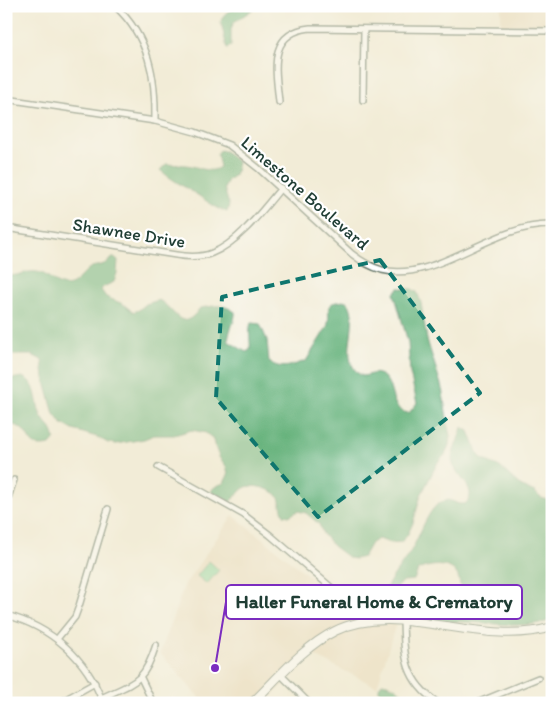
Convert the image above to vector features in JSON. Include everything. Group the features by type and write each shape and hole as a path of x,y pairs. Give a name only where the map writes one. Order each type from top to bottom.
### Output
{"main road":[{"path":"252,703 307,649 336,630 364,621 403,621 490,633 527,633 552,627"}],"street":[{"path":"115,6 126,16 139,34 145,48 154,82 155,121"},
{"path":"279,102 275,63 279,46 287,36 299,29 552,31"},
{"path":"363,100 364,29"},
{"name":"Limestone Boulevard","path":"6,99 155,121 195,132 229,145 281,188 352,254 373,267 388,271 406,272 426,268 494,237 532,226 552,225"},
{"name":"Shawnee Drive","path":"6,228 176,255 196,256 211,253 232,241 281,188"},
{"path":"158,467 244,515 354,607 364,621"},
{"path":"6,504 14,480"},
{"path":"57,639 74,617 79,606 108,509"},
{"path":"6,615 34,625 57,639 74,655 95,682 102,700 141,678 152,658 156,645"},
{"path":"403,621 404,653 410,675 423,691 438,703"},
{"path":"282,675 309,703"},
{"path":"141,678 154,703"},
{"path":"477,703 538,678"},
{"path":"60,703 95,682"}],"highlighted area":[{"path":"380,260 480,393 318,517 216,398 222,297"}],"shaded area":[{"path":"501,6 552,6 552,25 501,25"},
{"path":"233,515 354,612 396,623 377,687 313,655 264,703 204,703 160,653 185,584"}],"green space":[{"path":"244,6 258,6 234,22 231,29 231,46 227,48 221,22 222,18 230,11"},
{"path":"220,150 238,162 235,175 228,180 224,188 229,205 227,212 211,204 160,170 166,164 189,165 206,170 216,169 220,167 217,154"},
{"path":"114,257 118,260 114,282 103,287 101,290 106,297 123,304 133,312 146,304 159,300 183,320 188,320 200,308 226,307 235,312 228,341 246,352 250,350 251,323 260,324 267,340 269,362 283,367 306,361 327,327 330,305 347,301 352,319 350,351 354,369 362,376 376,374 384,377 388,382 397,407 409,413 417,403 410,373 408,342 394,293 399,288 412,289 417,292 421,303 427,340 442,388 450,436 445,455 438,462 421,495 407,536 401,542 391,543 378,539 371,543 363,557 349,558 333,546 323,534 319,524 306,513 298,511 289,516 284,515 278,496 272,491 257,486 247,487 242,489 230,502 213,494 213,489 224,483 228,475 226,466 219,457 212,438 206,433 192,430 174,435 154,435 144,439 116,444 108,443 97,437 73,430 61,423 54,414 44,378 42,360 32,355 6,355 6,275 14,276 37,272 44,274 58,284 66,286 74,283 90,268 105,264"},
{"path":"22,377 32,384 40,414 52,431 55,439 50,445 34,445 20,428 6,424 6,380"},
{"path":"462,427 469,431 477,452 482,459 500,467 522,487 535,492 541,498 552,501 552,620 520,625 458,622 435,623 431,621 429,613 433,602 460,598 475,600 478,597 460,585 458,576 453,570 444,566 433,566 418,570 414,580 401,583 384,605 380,607 388,585 412,549 434,508 440,503 449,500 465,504 469,498 468,487 456,470 452,458"},
{"path":"209,561 219,570 207,584 197,576"},
{"path":"382,683 391,685 398,690 410,703 396,702 386,697 379,690"}],"place":[{"name":"Haller Funeral Home & Crematory","path":"215,668"}]}
